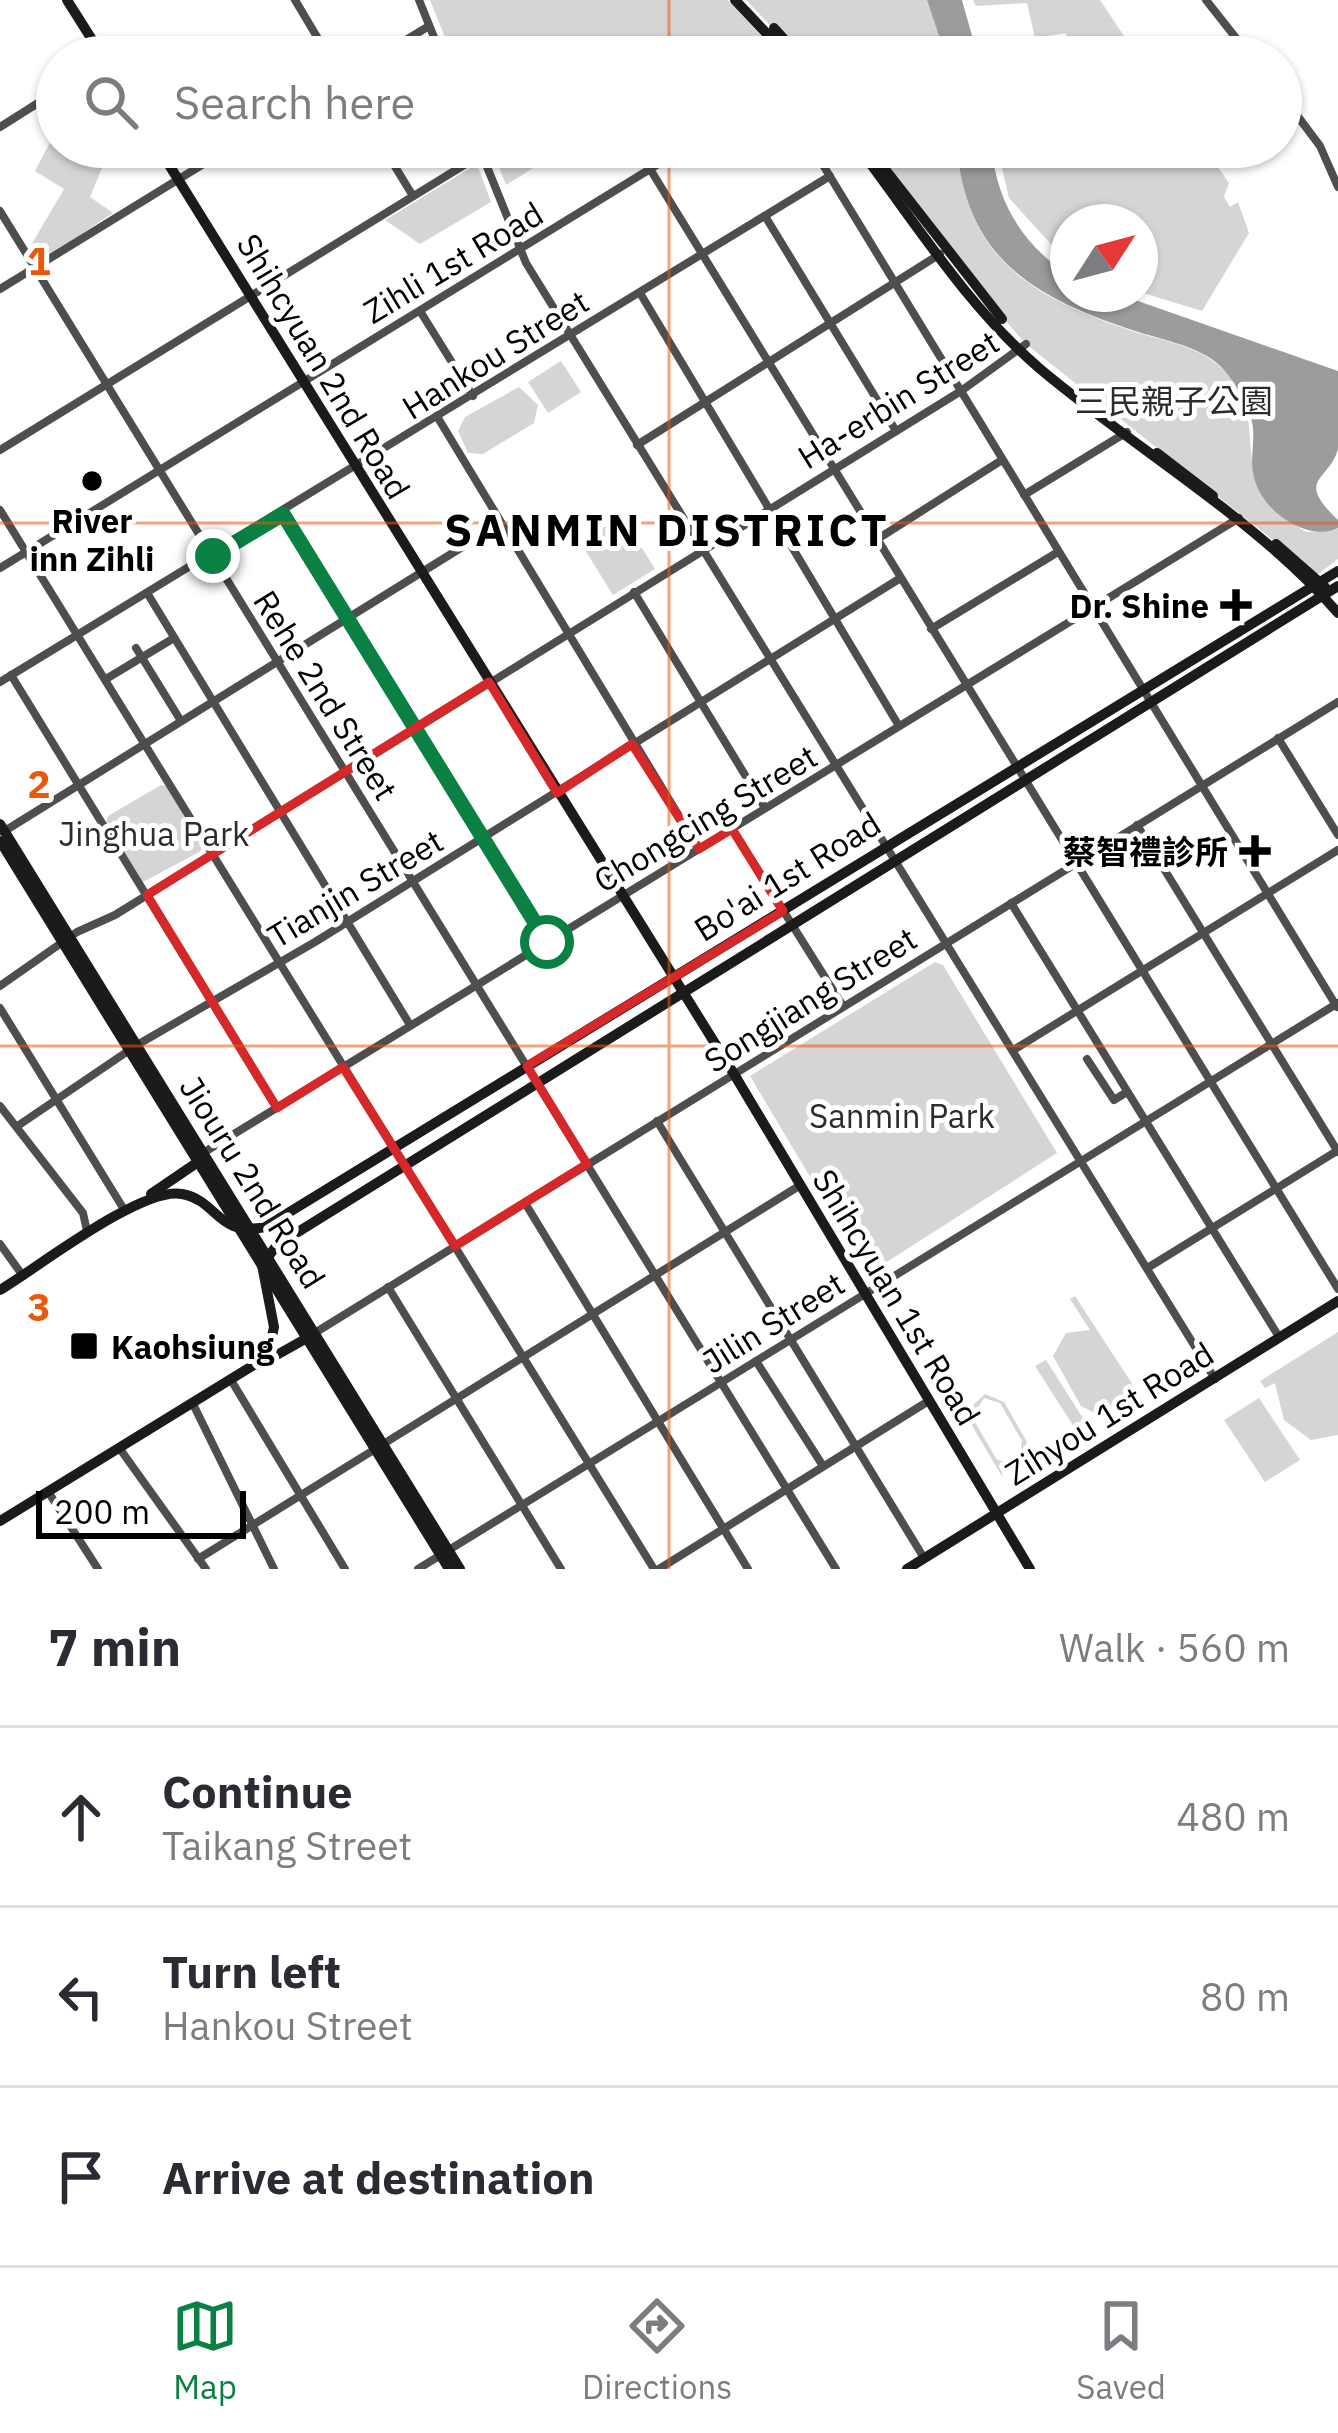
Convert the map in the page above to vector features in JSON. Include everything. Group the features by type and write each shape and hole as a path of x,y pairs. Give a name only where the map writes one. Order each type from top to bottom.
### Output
{"street":[{"path":"68,0 90,36"},
{"path":"295,0 316,36"},
{"path":"419,0 433,36"},
{"path":"735,0 769,36"},
{"path":"746,0 780,36"},
{"path":"1206,0 1234,36"},
{"path":"413,36 429,26"},
{"path":"0,127 36,104"},
{"path":"1302,122 1320,146 1338,187"},
{"name":"Shihcyuan 2nd Road","path":"171,168 678,985"},
{"path":"0,289 197,168"},
{"path":"396,168 413,196"},
{"path":"0,450 252,298 454,168"},
{"path":"487,168 519,250 833,768 1016,1049 1214,1379"},
{"path":"825,168 1337,1005"},
{"path":"878,168 941,253 1023,347 1338,602"},
{"path":"650,169 1338,1289"},
{"name":"Zihli 1st Road","path":"0,568 650,169"},
{"name":"Hankou Street","path":"0,682 283,514 569,333 830,176"},
{"name":"Rehe 2nd Street","path":"0,211 103,386 213,556 836,1569"},
{"path":"765,216 896,431"},
{"path":"637,445 941,253"},
{"path":"640,293 899,726"},
{"path":"420,311 473,396"},
{"name":"Ha-erbin Street","path":"0,986 66,939 147,895 961,391 1023,347"},
{"path":"438,418 699,848"},
{"path":"1024,495 1125,433"},
{"path":"876,540 1002,460"},
{"path":"0,510 657,1569 927,1402"},
{"path":"283,514 547,942"},
{"name":"Chongcing Street","path":"201,1158 1237,519"},
{"path":"1,832 501,523"},
{"path":"931,629 1058,552"},
{"name":"Bo'ai 1st Road","path":"265,1261 281,1243 536,1082 783,911 1014,766 1325,588 1338,571"},
{"name":"Tianjin Street","path":"19,1125 133,1047 483,839 899,579"},
{"path":"1325,588 1338,613"},
{"path":"634,592 765,808"},
{"path":"148,596 410,1026"},
{"path":"106,679 139,653 174,638"},
{"path":"139,653 181,721"},
{"path":"11,675 277,1108"},
{"name":"Bo'ai 1st Road","path":"245,1229 269,1225 526,1066 791,924 1022,779 1145,695"},
{"name":"Songjiang Street","path":"310,1335 1338,702"},
{"path":"1278,738 1338,835"},
{"path":"1137,825 1338,1151 1149,1267"},
{"path":"732,829 843,1006"},
{"name":"Jiouru 2nd Road","path":"1,832 445,1553 460,1569"},
{"path":"1016,1049 1338,850"},
{"path":"1011,903 1279,1337"},
{"name":"Shihcyuan 1st Road","path":"678,985 1030,1569"},
{"name":"Jilin Street","path":"418,1569 1337,1005"},
{"path":"0,1008 126,1213"},
{"path":"1088,1058 1114,1100 1127,1092"},
{"path":"0,1106 82,1213 88,1236"},
{"path":"657,1121 924,1558"},
{"path":"0,1290 126,1213 201,1158"},
{"path":"198,1559 799,1186"},
{"path":"141,1203 181,1193 245,1229"},
{"path":"524,1203 748,1569"},
{"path":"0,1244 23,1276"},
{"path":"245,1372 266,1352 273,1333 265,1261"},
{"path":"388,1287 561,1569"},
{"name":"Zihyou 1st Road","path":"908,1569 1338,1301"},
{"path":"3,1520 310,1335"},
{"path":"756,1361 824,1466"},
{"path":"231,1380 345,1569"},
{"path":"193,1404 274,1569"},
{"path":"120,1449 206,1569"},
{"path":"49,1493 98,1569"},
{"name":"Jiouru 2nd Road","path":"445,1553 449,1569"}],"highlighted area":[{"path":"489,682 557,793 632,744 699,849 732,829 783,911 527,1066 587,1164 455,1246 343,1067 277,1108 147,895"}],"green space":[{"path":"430,0 728,0 761,36 445,36"},
{"path":"746,0 927,0 939,36 780,36"},
{"path":"973,0 1100,0 1124,36 1035,36 1027,3 976,6"},
{"path":"102,168 90,197 113,213 42,260 30,247 64,189 35,171"},
{"path":"470,168 478,168 491,202 420,244 385,220"},
{"path":"499,168 533,168 506,185"},
{"name":"三民親子公園","path":"883,168 960,168 974,218 990,246 1011,269 1050,296 1050,312 1082,312 1210,359 1232,379 1244,401 1262,491 1278,512 1307,532 1338,529 1338,559 1317,575 1026,344 944,251"},
{"path":"1002,168 1219,168 1229,183 1224,197 1230,207 1238,202 1249,233 1202,311 1158,298 1158,204 1050,204 1050,243 1009,198"},
{"path":"561,361 581,392 548,413 528,382"},
{"path":"519,387 538,405 534,423 483,454 468,453 458,431 465,417"},
{"path":"622,516 655,569 613,595 580,542"},
{"name":"Jinghua Park","path":"161,785 168,786 202,842 201,851 143,882 106,823 108,816"},
{"name":"Sanmin Park","path":"935,962 943,965 1057,1153 868,1274 750,1076"},
{"path":"1075,1296 1142,1399 1136,1404 1129,1395 1120,1410 1104,1418 1081,1406 1053,1356 1066,1333 1090,1330 1070,1299"},
{"path":"1338,1332 1338,1435 1311,1440 1284,1420 1275,1383 1265,1388 1260,1381"},
{"path":"1046,1360 1086,1423 1076,1430 1035,1366"},
{"path":"985,1394 1004,1402 1027,1442 1022,1461 1001,1467 1003,1478 961,1407 968,1410","holes":["984,1398 1000,1403 1022,1441 1020,1454 1010,1462 997,1460 972,1417"]},
{"path":"1259,1398 1300,1460 1265,1482 1224,1420"}],"shaded area":[{"path":"927,0 962,0 972,36 939,36"},
{"path":"960,168 994,168 1014,220 1050,261 1050,296 1013,269 975,219"},
{"path":"1158,308 1338,371 1338,449 1316,488 1338,520 1338,528 1312,531 1299,527 1266,501 1253,470 1250,414 1219,365 1186,346 1084,312 1158,312"}],"place":[{"name":"River inn Zihli","path":"92,481"},
{"name":"Dr. Shine","path":"1236,605"},
{"name":"蔡智禮診所","path":"1255,851"},
{"name":"Kaohsiung","path":"84,1346"}],"district":[{"name":"SANMIN DISTRICT","path":"667,529"}],"route":[{"path":"213,556 283,514 547,942"}]}
